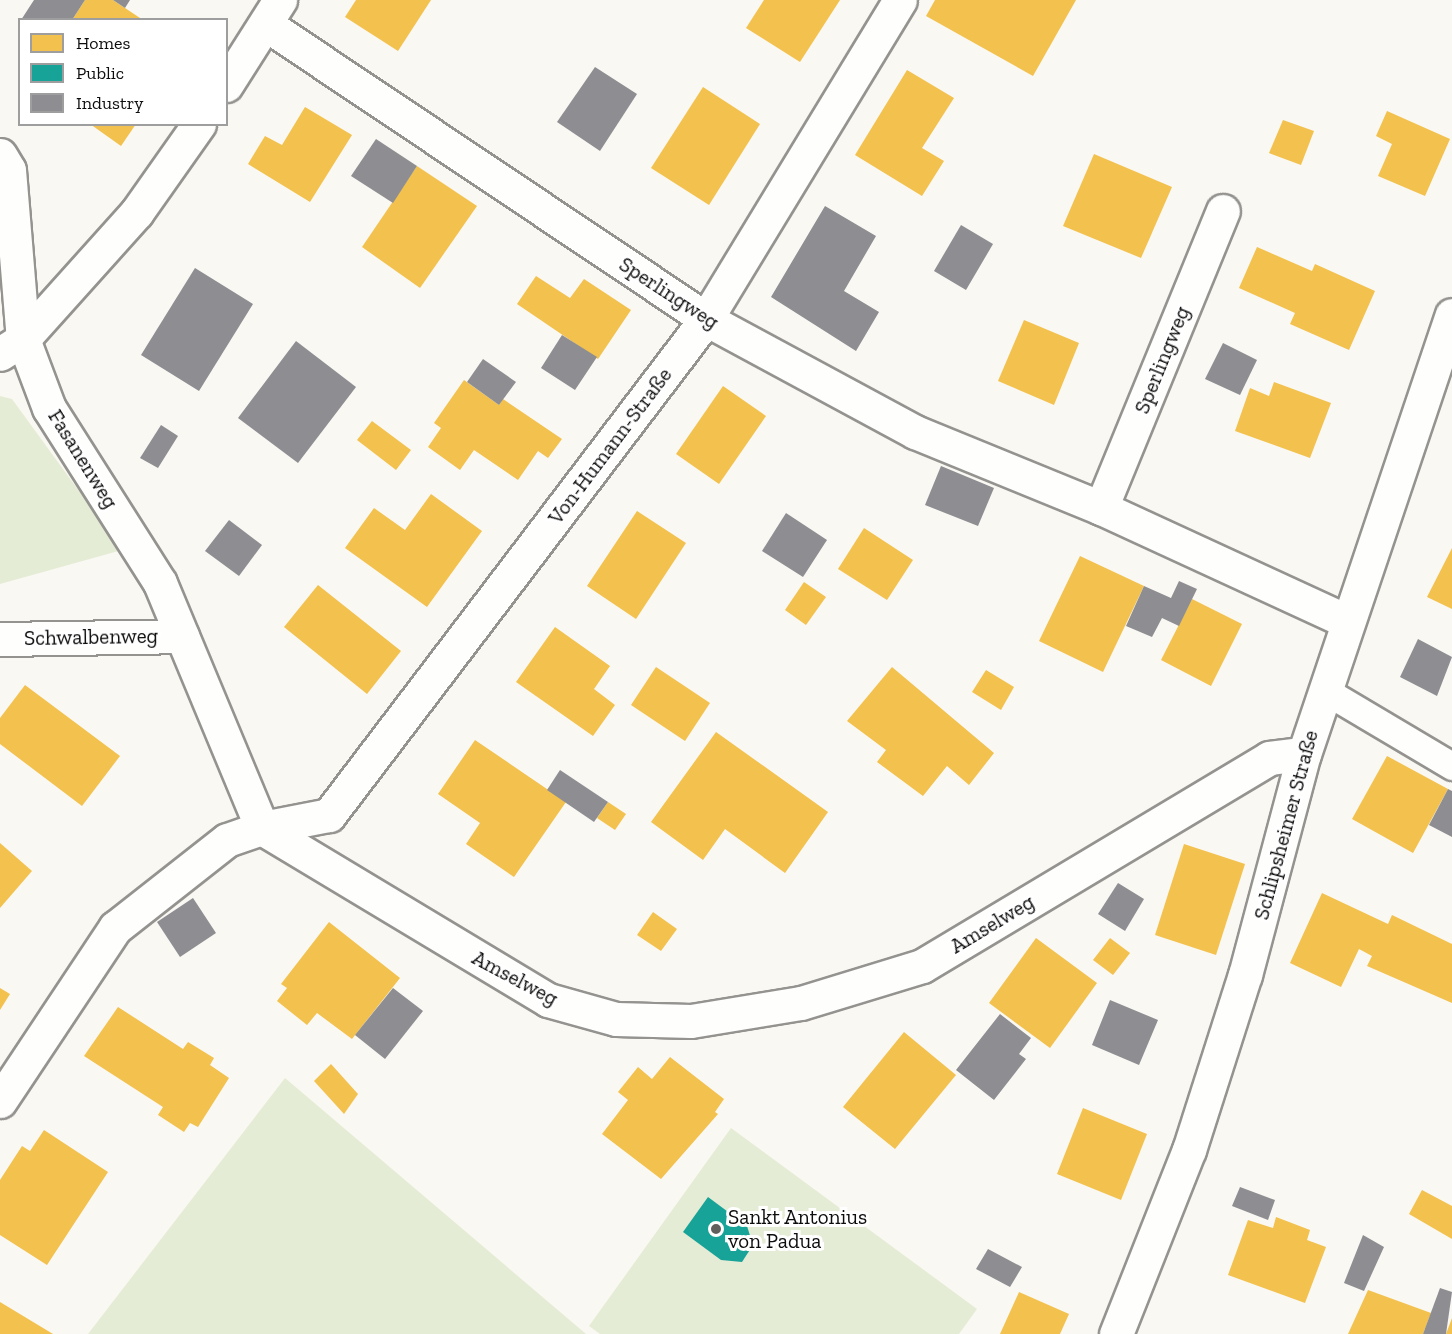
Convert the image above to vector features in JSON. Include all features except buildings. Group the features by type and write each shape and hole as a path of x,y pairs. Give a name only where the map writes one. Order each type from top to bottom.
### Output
{"street":[{"name":"Von-Humann-Straße","path":"262,828 329,815 706,319 900,0"},
{"name":"Sperlingweg","path":"273,12 706,319 915,432 1101,508 1347,621"},
{"path":"228,82 273,12"},
{"path":"12,347 137,212 198,126"},
{"name":"Fasanenweg","path":"0,155 9,170 12,347 152,567 262,828"},
{"name":"Sperlingweg","path":"1101,508 1223,211"},
{"name":"Schlipsheimer Straße","path":"1116,1334 1192,1139 1245,975 1304,754 1324,690 1452,315"},
{"name":"Schwalbenweg","path":"0,639 182,636"},
{"name":"Amselweg","path":"262,828 548,1000 616,1019 691,1020 801,1003 922,966 1269,758 1304,754"},
{"path":"0,1101 115,928 227,840 262,828"}],"lane":[{"path":"1324,690 1452,766"}],"green space":[{"path":"0,396 12,399 122,550 0,584"},
{"path":"285,1078 586,1334 88,1334"},
{"path":"731,1128 977,1309 959,1334 600,1334 589,1326"}],"place":[{"name":"Sankt Antonius von Padua","path":"716,1229"}]}
